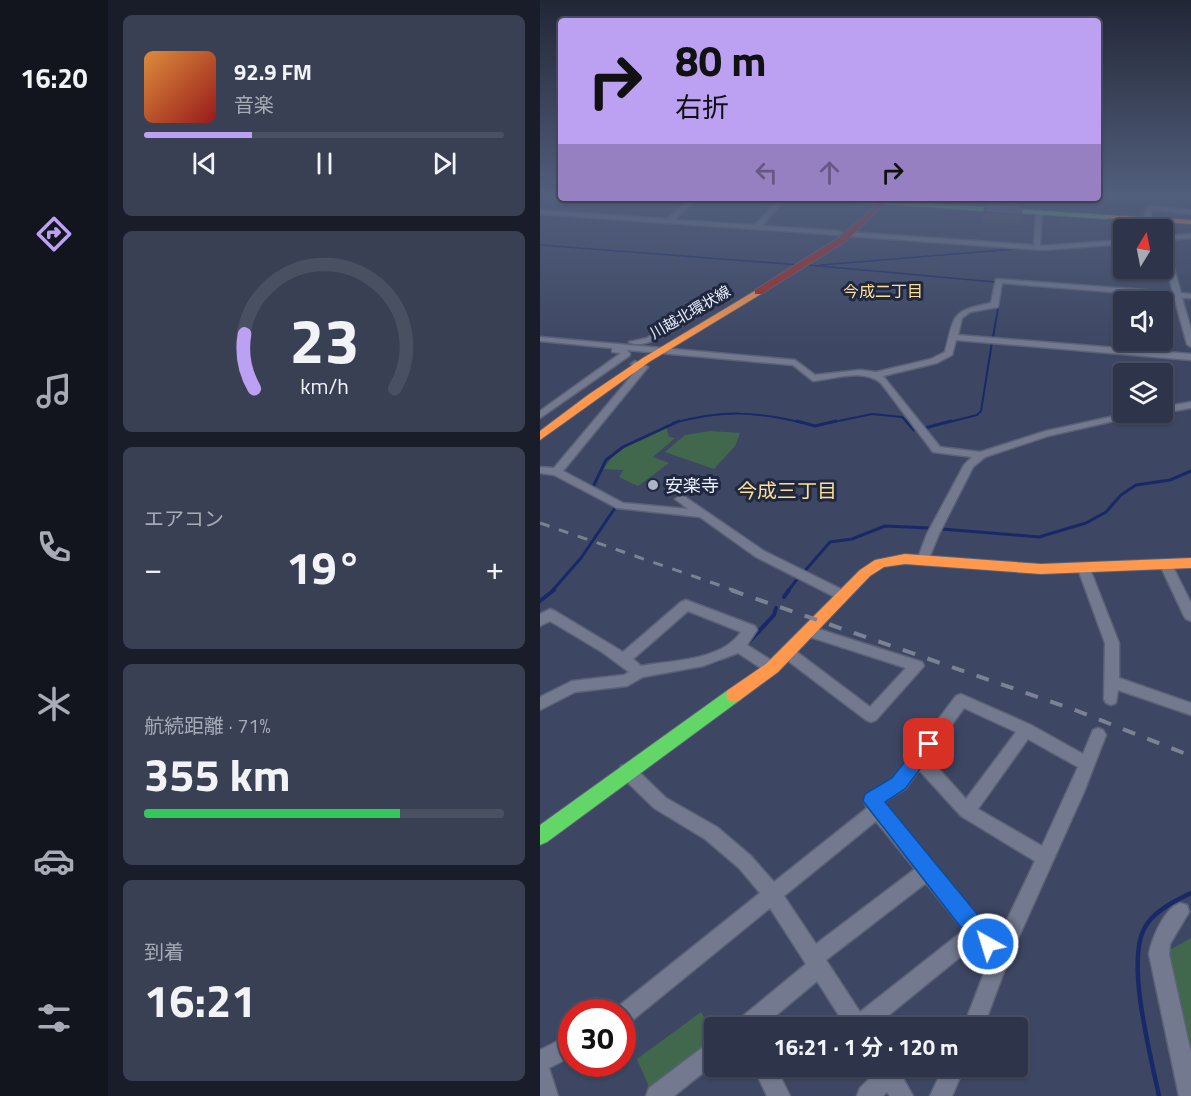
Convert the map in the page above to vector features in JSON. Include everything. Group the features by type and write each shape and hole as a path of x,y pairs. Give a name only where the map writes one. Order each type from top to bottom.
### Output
{"street":[{"name":"川越北環状線","path":"540,437 561,414 653,349 785,277 828,245"},
{"path":"1011,245 1037,247 1069,245"},
{"path":"1173,276 1191,344"},
{"path":"540,339 795,363 813,378 862,373 876,375 940,359 951,351 960,314 973,308 994,305 999,281 1191,296"},
{"path":"604,345 614,341 636,343 649,340 686,319"},
{"path":"954,337 1191,357"},
{"path":"540,415 626,354 624,351 605,349 604,345"},
{"name":"川越北環状線","path":"540,426 635,364 653,349"},
{"path":"556,472 644,367 635,364"},
{"path":"876,375 884,381 937,450 981,455"},
{"path":"1173,408 1191,405"},
{"path":"923,560 933,534 969,465 981,455 1046,434 1113,420"},
{"path":"540,470 556,472 613,504 703,513"},
{"path":"681,500 703,513 759,554 843,595"},
{"path":"540,836 772,668 865,573 880,563 894,560 923,560 1041,569 1191,563"},
{"path":"1166,565 1191,616"},
{"path":"1084,568 1109,631 1113,655 1111,699"},
{"path":"540,704 572,687 627,680 639,672 704,661 723,655 739,646 750,630 686,604 624,659"},
{"path":"544,614 624,659 639,672"},
{"path":"788,653 871,716 917,666 809,631"},
{"path":"739,646 772,668"},
{"path":"1112,682 1191,709"},
{"path":"999,958 872,801 899,784 961,700 1026,730 1087,764"},
{"path":"967,811 1026,730"},
{"path":"977,1017 999,958 1098,735"},
{"path":"918,759 967,811 1045,857"},
{"path":"627,771 660,803 711,833 745,862 772,894 852,1017"},
{"path":"636,1005 877,810"},
{"path":"756,1017 815,963 927,871"},
{"path":"1180,912 1161,941 1159,954 1190,1096"},
{"path":"871,1017 977,931"},
{"path":"540,1061 558,1051"},
{"path":"659,1095 704,1059"},
{"path":"540,1072 548,1096"},
{"path":"769,1077 779,1096"},
{"path":"868,1096 881,1077"},
{"path":"889,1077 902,1096"},
{"path":"941,1096 950,1077"}],"green space":[{"path":"666,426 669,437 675,438 653,457 669,463 638,486 619,477 623,470 604,469 615,454 623,448"},
{"path":"710,431 740,433 735,446 714,469 665,452 685,435"},
{"path":"1191,938 1191,1054 1168,951"},
{"path":"701,1012 704,1017 704,1053 652,1094 637,1059"}],"waterway":[{"path":"542,245 801,265"},
{"path":"821,265 1027,248"},
{"path":"808,265 995,282"},
{"path":"1001,294 1002,287"},
{"path":"993,337 1001,292"},
{"path":"945,423 977,415 981,411 992,342"},
{"path":"676,422 723,414 753,414 803,423"},
{"path":"829,423 872,414 902,417 906,421"},
{"path":"797,421 815,426 836,421"},
{"path":"906,421 914,430"},
{"path":"925,428 951,421"},
{"path":"592,489 606,460 623,447 676,422"},
{"path":"942,529 1039,537 1086,523 1106,512 1121,495 1136,485 1170,480 1191,471"},
{"path":"552,591 581,558 615,508"},
{"path":"803,573 830,542 852,539 885,526 929,528"},
{"path":"788,591 798,578"},
{"path":"540,601 554,590"},
{"path":"784,597 789,590"},
{"path":"749,642 774,615 776,608"},
{"path":"705,664 719,660"},
{"path":"1159,1096 1142,1011 1138,964 1139,944 1144,929 1153,917 1165,907 1191,893"}],"railway":[{"path":"540,523 736,591"},
{"path":"731,590 1075,710 1191,756"}],"traffic: fast":[{"path":"540,836 734,695"}],"traffic: slow":[{"path":"540,437 619,378 758,292"},
{"path":"734,695 772,668 865,573 880,563 905,559 1041,569 1191,563"}],"traffic: jam":[{"path":"758,292 833,245"}],"place":[{"name":"安楽寺","path":"653,485"}],"district":[{"name":"今成二丁目","path":"883,291"},
{"name":"今成三丁目","path":"787,490"}],"route":[{"path":"929,744 899,784 872,801 988,944"}]}
